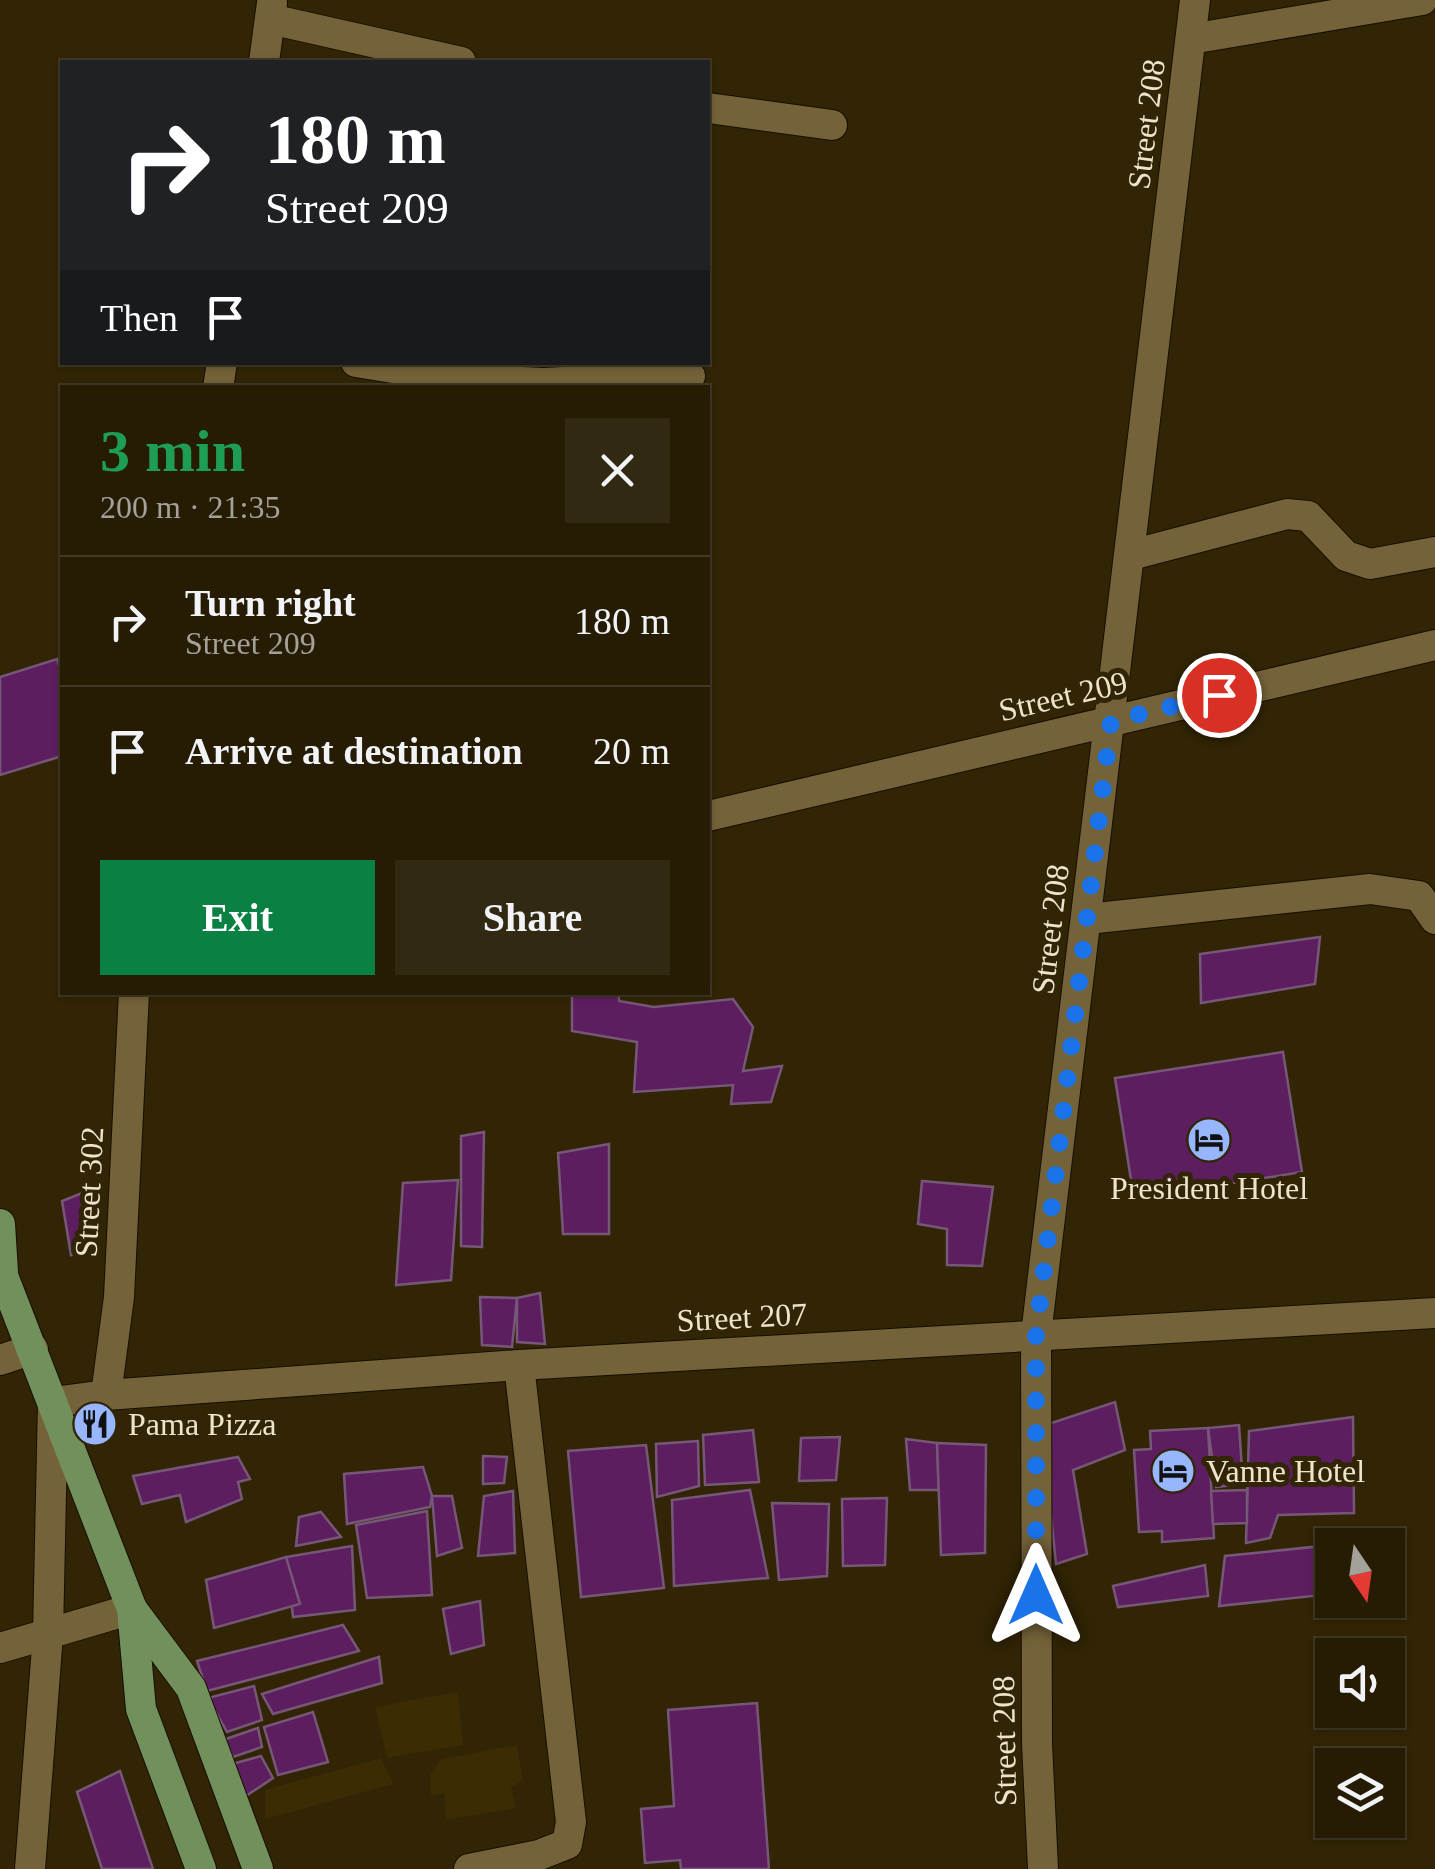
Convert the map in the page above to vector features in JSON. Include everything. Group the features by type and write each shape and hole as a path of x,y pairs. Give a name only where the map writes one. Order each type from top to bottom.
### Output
{"main road":[{"path":"0,1224 2,1270 132,1608 142,1709 201,1869"},
{"path":"132,1608 191,1688 258,1869"}],"street":[{"name":"Street 208","path":"1043,1869 1036,1724 1036,1335 1196,0"},
{"path":"1191,39 1422,0"},
{"path":"264,60 271,10 454,60"},
{"path":"710,108 832,124"},
{"path":"375,365 461,379 544,383 690,376"},
{"path":"1130,555 1287,514 1308,516 1346,556 1370,564 1435,552"},
{"name":"Street 209","path":"710,816 1435,644"},
{"path":"1087,919 1370,889 1419,896 1435,919"},
{"name":"Street 302","path":"106,1395 119,1297 134,995"},
{"name":"Street 207","path":"53,1402 519,1365 1435,1313"},
{"path":"0,1360 33,1349"},
{"path":"469,1869 539,1855 568,1844 572,1822 519,1365"},
{"path":"30,1869 48,1634 53,1402"},
{"path":"0,1648 132,1608"}],"shaded area":[{"path":"458,1692 463,1745 387,1758 375,1707"},
{"path":"517,1745 523,1779 511,1788 516,1808 446,1820 444,1793 431,1796 430,1773 442,1759"},
{"path":"381,1758 393,1784 265,1819 265,1790"}],"building":[{"path":"57,659 60,757 0,775 0,677"},
{"path":"1320,937 1315,984 1201,1003 1200,954"},
{"path":"572,995 619,995 619,1001 654,1007 733,999 753,1027 743,1071 782,1066 771,1102 731,1104 733,1085 634,1092 637,1042 572,1031"},
{"path":"1283,1052 1302,1172 1134,1199 1115,1078"},
{"path":"484,1132 482,1247 461,1246 461,1136"},
{"path":"609,1144 609,1234 563,1234 558,1153"},
{"path":"458,1180 451,1280 396,1285 403,1183"},
{"path":"922,1181 993,1187 982,1266 947,1265 947,1229 918,1224"},
{"path":"87,1191 99,1245 71,1255 62,1201"},
{"path":"540,1293 545,1344 517,1342 517,1298"},
{"path":"480,1297 517,1298 512,1347 482,1345"},
{"path":"1115,1402 1125,1450 1073,1470 1087,1554 1056,1564 1042,1426"},
{"path":"1353,1417 1354,1513 1278,1515 1270,1538 1246,1543 1249,1431"},
{"path":"1239,1425 1243,1484 1216,1487 1208,1428"},
{"name":"Vanne Hotel","path":"1208,1428 1214,1538 1162,1542 1162,1531 1139,1532 1134,1450 1151,1449 1150,1431"},
{"path":"753,1430 759,1482 705,1485 703,1435"},
{"path":"840,1437 836,1480 799,1481 801,1438"},
{"path":"906,1439 937,1443 939,1490 910,1490"},
{"path":"698,1441 699,1486 657,1497 656,1444"},
{"path":"937,1443 986,1445 985,1553 941,1555"},
{"path":"646,1445 664,1588 581,1597 568,1451"},
{"path":"483,1456 507,1457 504,1483 483,1484"},
{"path":"238,1457 250,1479 238,1482 242,1499 186,1522 180,1495 142,1504 133,1476"},
{"path":"423,1467 432,1496 430,1507 347,1524 344,1474"},
{"path":"750,1490 768,1578 674,1586 672,1500"},
{"path":"1247,1490 1247,1523 1213,1524 1211,1491"},
{"path":"513,1491 515,1553 478,1556 484,1496"},
{"path":"432,1496 452,1496 462,1548 437,1556"},
{"path":"887,1498 885,1565 843,1566 842,1499"},
{"path":"772,1503 829,1504 827,1576 779,1580"},
{"path":"427,1511 432,1595 367,1598 356,1525"},
{"path":"321,1512 341,1537 296,1546 299,1517"},
{"path":"352,1546 355,1610 293,1617 286,1557"},
{"path":"1315,1547 1315,1596 1219,1606 1225,1556"},
{"path":"286,1557 300,1604 214,1628 206,1580"},
{"path":"1205,1565 1208,1596 1118,1607 1113,1586"},
{"path":"480,1601 484,1645 451,1654 443,1609"},
{"path":"343,1625 359,1651 207,1691 197,1661"},
{"path":"379,1657 382,1683 273,1714 262,1694"},
{"path":"254,1686 262,1720 227,1732 208,1698"},
{"path":"757,1703 769,1869 681,1869 680,1860 645,1863 641,1809 674,1806 668,1710"},
{"path":"313,1712 328,1762 278,1775 264,1727"},
{"path":"258,1728 262,1747 233,1757 223,1740"},
{"path":"261,1756 273,1778 246,1796 232,1764"},
{"path":"120,1771 153,1869 102,1869 77,1792"}],"place":[{"name":"President Hotel","path":"1209,1140"},
{"name":"Pama Pizza","path":"95,1424"},
{"name":"Vanne Hotel","path":"1173,1471"}],"route":[{"path":"1036,1595 1036,1335 1111,721 1219,695"}]}
